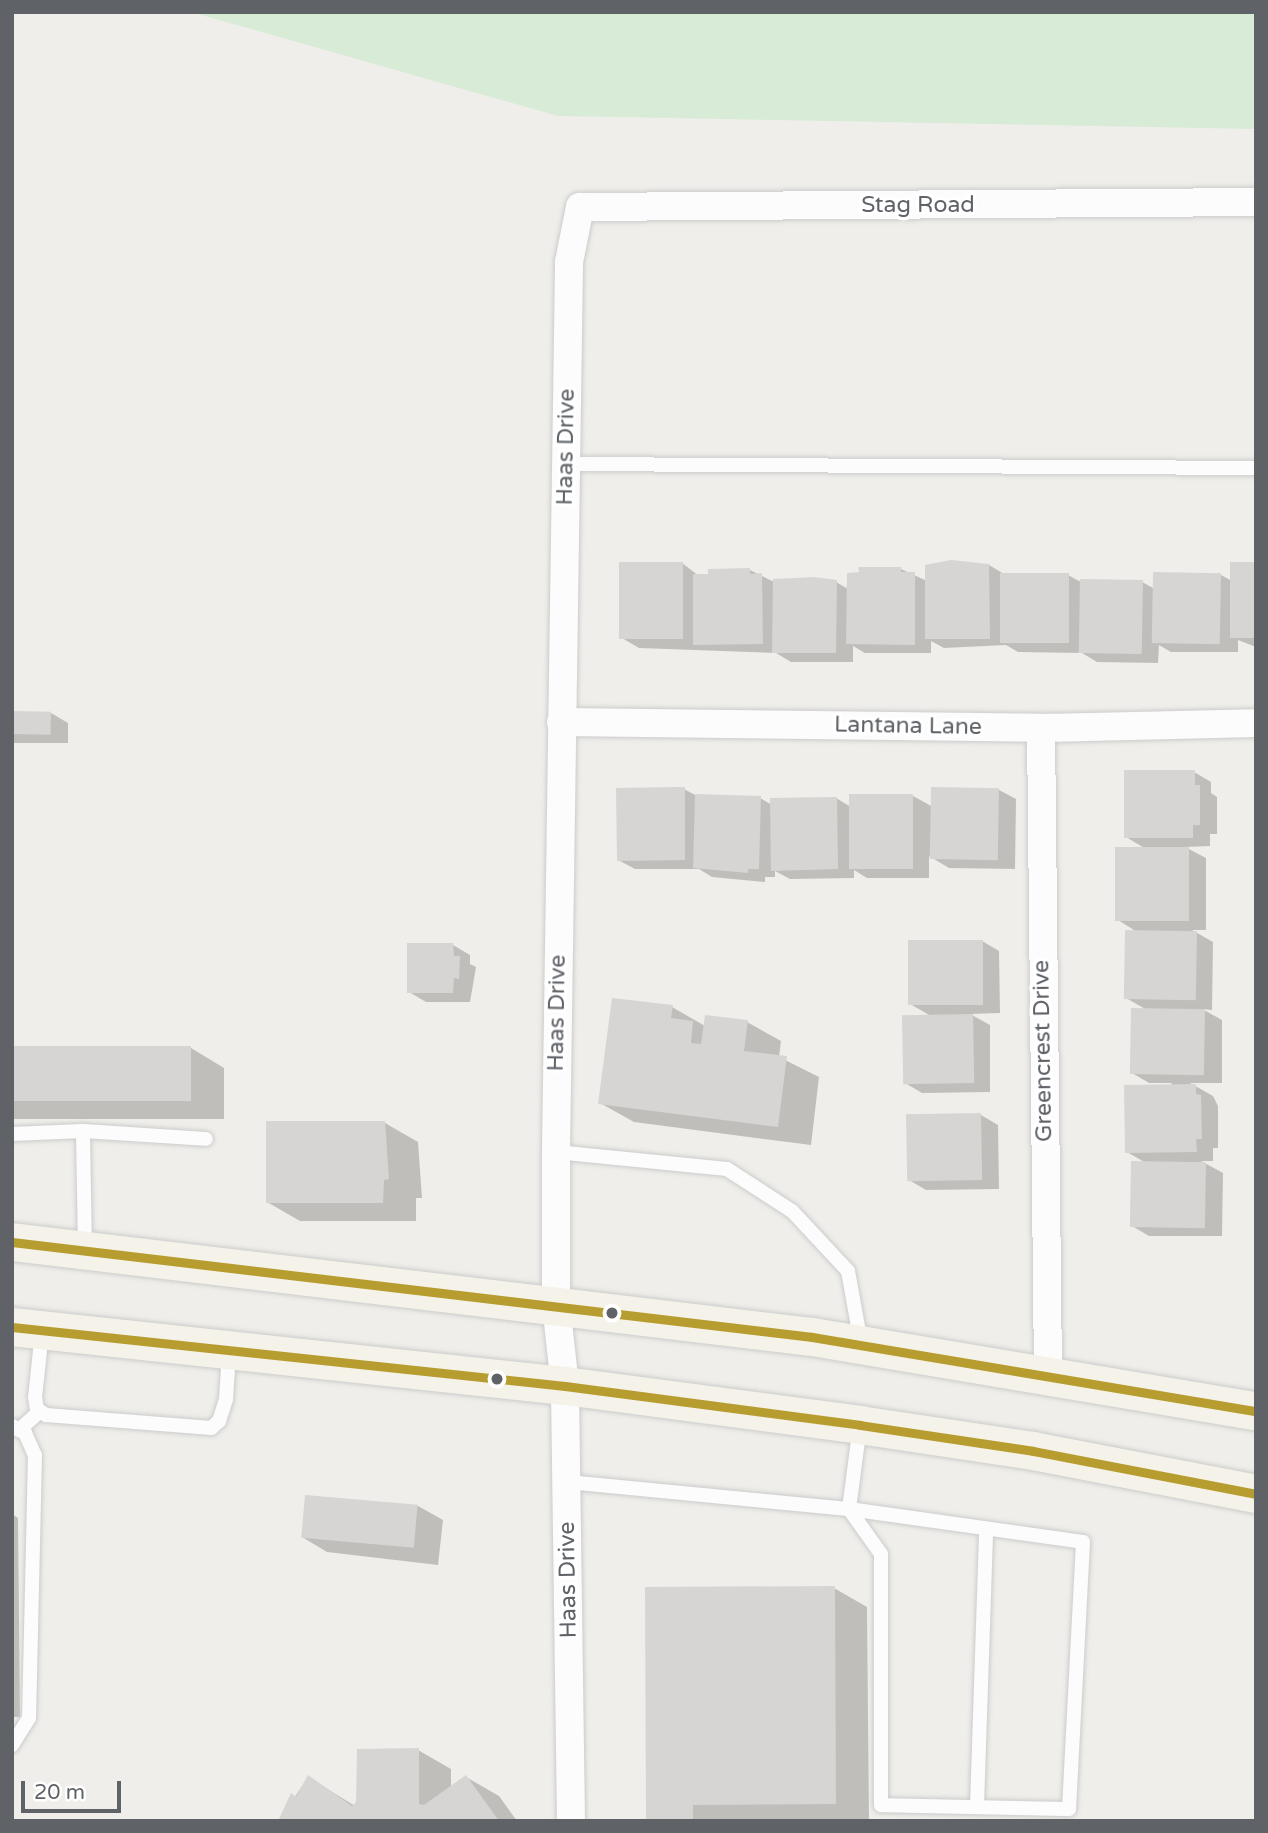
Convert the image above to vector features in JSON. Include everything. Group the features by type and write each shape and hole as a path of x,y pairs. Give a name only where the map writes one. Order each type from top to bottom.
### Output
{"main road":[{"path":"12,1242 556,1304 861,1344 1256,1411"},
{"path":"27,1328 565,1386 860,1424 1033,1451 1256,1494"}],"street":[{"name":"Stag Road","path":"580,207 1256,202"},
{"name":"Haas Drive","path":"571,1821 565,1386 556,1304 556,1152 569,262 580,207"},
{"name":"Lantana Lane","path":"561,723 1041,728 1256,723"},
{"name":"Greencrest Drive","path":"1041,728 1048,1374"}],"lane":[{"path":"566,464 1256,468"},
{"path":"83,1131 86,1251"},
{"path":"12,1134 83,1131 206,1139"},
{"path":"556,1152 727,1170 792,1211 848,1271 861,1344"},
{"path":"27,1328 35,1397 40,1411"},
{"path":"12,1745 30,1718 35,1455 16,1428 40,1411 211,1428 219,1421 226,1399 229,1348"},
{"path":"567,1482 849,1509 1083,1542 1069,1809 881,1805 881,1554 849,1509 860,1424"},
{"path":"977,1806 986,1529"}],"green space":[{"path":"191,12 1256,12 1256,129 558,116"}],"building":[{"path":"951,560 989,564 990,639 925,639 925,565"},
{"path":"619,562 683,562 683,639 619,639"},
{"path":"1230,562 1256,562 1256,638 1230,638"},
{"path":"858,567 901,567 901,572 915,572 915,645 846,644 847,573 859,572"},
{"path":"750,568 750,574 762,573 763,644 693,645 693,574 708,574 708,569"},
{"path":"1153,572 1221,573 1220,644 1152,643"},
{"path":"1000,573 1069,573 1069,643 1000,643"},
{"path":"814,577 837,580 836,653 772,653 773,579"},
{"path":"1080,579 1143,580 1142,654 1079,653"},
{"path":"12,711 51,712 51,735 12,734"},
{"path":"1124,770 1195,770 1195,785 1200,785 1200,825 1193,825 1193,838 1124,838"},
{"path":"685,787 685,860 617,861 616,788"},
{"path":"931,787 999,788 998,860 930,859"},
{"path":"695,794 761,796 759,869 748,869 748,873 693,868"},
{"path":"849,794 913,794 913,869 849,869"},
{"path":"837,797 838,869 771,871 770,798"},
{"path":"1115,847 1189,847 1189,921 1115,921"},
{"path":"1125,930 1197,931 1196,1000 1124,999"},
{"path":"908,940 983,940 983,1005 908,1005"},
{"path":"407,943 453,943 454,956 460,956 459,979 454,978 453,993 407,993"},
{"path":"612,998 673,1005 671,1018 693,1021 691,1043 701,1044 705,1015 748,1020 744,1051 787,1056 778,1127 598,1104"},
{"path":"1131,1008 1205,1009 1204,1075 1130,1074"},
{"path":"973,1014 974,1083 903,1084 902,1015"},
{"path":"12,1046 191,1046 191,1101 12,1101"},
{"path":"1196,1084 1196,1094 1201,1095 1202,1139 1196,1139 1197,1152 1125,1153 1124,1085"},
{"path":"981,1113 982,1180 907,1181 906,1114"},
{"path":"266,1121 385,1121 389,1179 384,1180 383,1203 266,1203"},
{"path":"1131,1161 1206,1162 1205,1228 1130,1227"},
{"path":"305,1495 418,1505 414,1548 301,1538"},
{"path":"835,1586 836,1804 693,1805 693,1821 646,1821 645,1587"},
{"path":"419,1748 419,1804 424,1805 466,1775 499,1821 278,1821 291,1793 296,1797 308,1775 352,1806 356,1802 357,1749"}],"transit line":[{"path":"12,1242 812,1337 1256,1411"},
{"path":"12,1327 565,1386 860,1425 1033,1451 1256,1494"}]}
